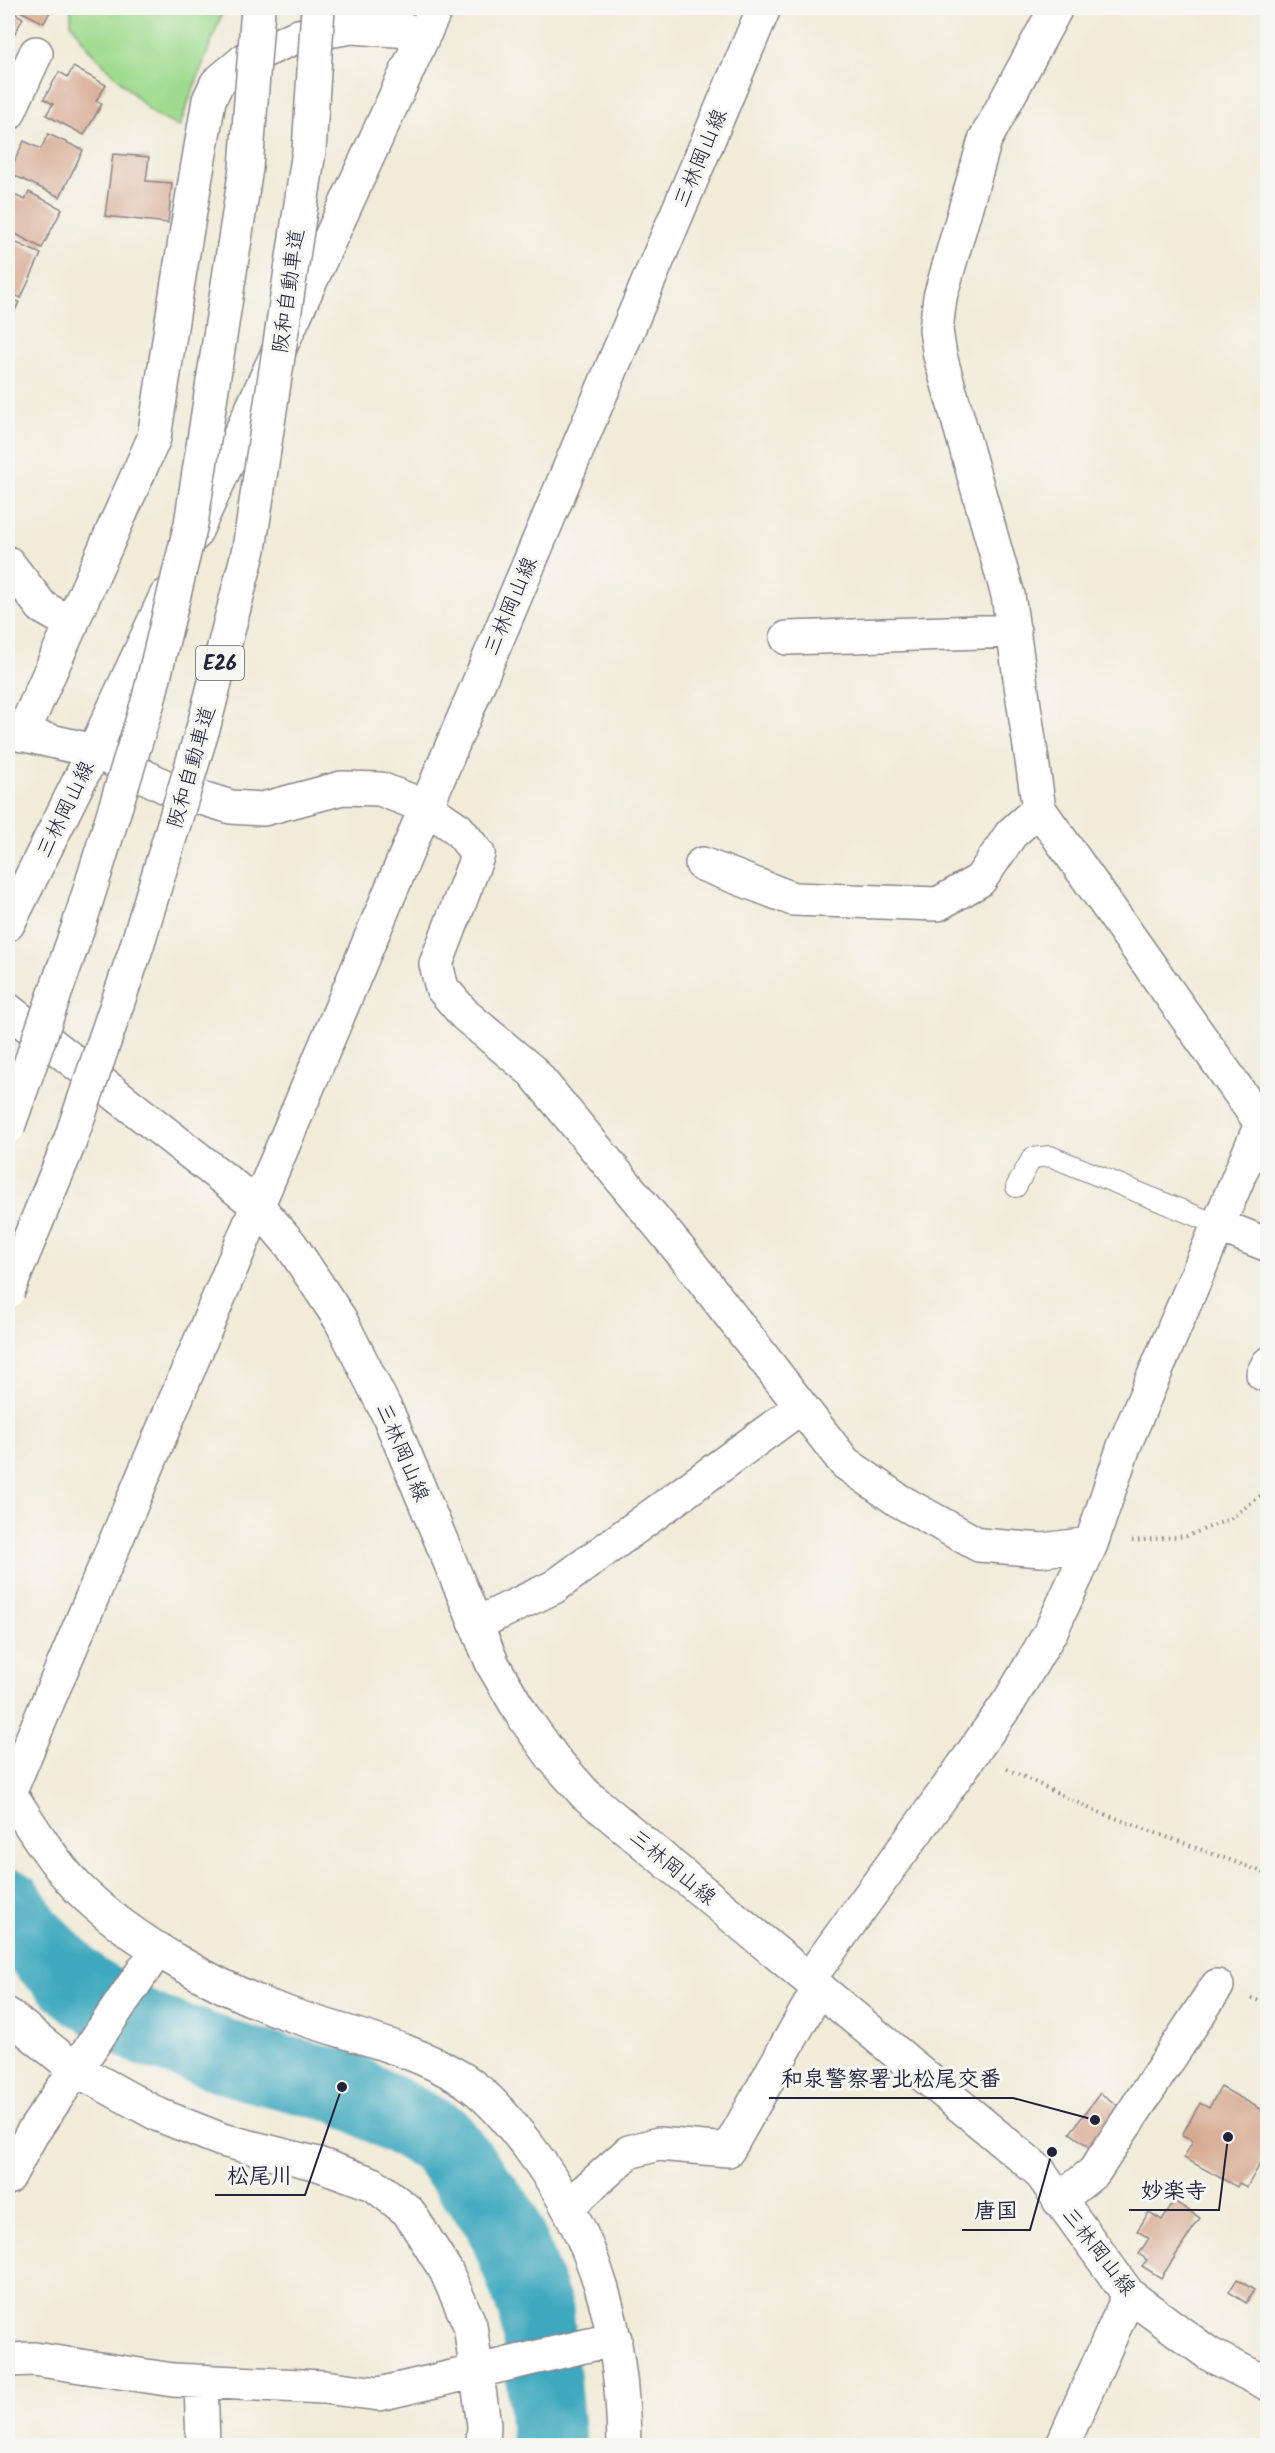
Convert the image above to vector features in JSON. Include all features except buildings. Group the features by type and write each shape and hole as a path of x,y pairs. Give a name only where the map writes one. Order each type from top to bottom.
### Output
{"main road":[{"path":"8,1127 78,928 145,713 191,524 246,168 258,8"},
{"name":"阪和自動車道","path":"8,1291 70,1141 135,952 204,725 249,549 309,151 318,8"},
{"name":"三林岡山線","path":"8,1794 424,806 764,8"},
{"path":"568,2206 629,2152 658,2144 728,2150 814,1984 1010,1700 1051,1631 1091,1544 1124,1446 1264,1116 1039,809 1008,595 939,356 936,330 940,297 985,140 1056,8"},
{"path":"431,20 352,27 298,36 246,59 217,83 207,111 154,438 72,624 15,733 94,751 166,787 231,807 263,809 342,788 380,789 424,806 458,829 478,854 436,964 442,987 465,1015 533,1072 682,1253 845,1463 898,1500 979,1545 1042,1550 1091,1544"},
{"name":"三林岡山線","path":"8,924 94,751 431,20"},
{"path":"8,114 36,53"},
{"path":"8,563 42,607 72,624"},
{"path":"787,638 1014,631"},
{"path":"702,864 793,900 938,904 980,880 1011,834 1039,809"},
{"name":"三林岡山線","path":"8,1010 256,1204 291,1245 340,1319 389,1416 493,1665 523,1716 554,1759 585,1794 1039,2171 1129,2295 1209,2354 1267,2384"},
{"path":"1218,1225 1268,1245"},
{"path":"476,1624 554,1587 801,1407"},
{"path":"8,1794 75,1885 110,1918 226,1989 292,2015 419,2056 466,2081 508,2119 547,2171 568,2206 579,2226 599,2275 615,2339 624,2398 624,2445"},
{"path":"8,2178 31,2135 159,1948"},
{"path":"1059,2200 1094,2172 1217,1986"},
{"path":"8,2015 75,2069 159,2115 222,2140 318,2164 373,2184 408,2211 446,2271 470,2325 484,2425 483,2445"},
{"path":"1062,2445 1129,2295"},
{"path":"8,2360 34,2359 173,2380 324,2387 379,2394 615,2339"},
{"path":"201,2382 203,2445"}],"lane":[{"path":"1016,1187 1032,1158 1050,1156 1218,1225"}],"path":[{"path":"1091,1544 1187,1536 1230,1519 1268,1490"},
{"path":"972,1753 1093,1810 1268,1874"}],"green space":[{"path":"71,8 224,8 179,127 153,114 88,48 71,23"}],"waterway":[{"path":"8,1905 29,1937 82,1989 143,2028 245,2063 342,2087 440,2139 502,2221 537,2313 549,2446"}],"place":[{"name":"松尾川","path":"342,2087"},
{"name":"和泉警察署北松尾交番","path":"1095,2120"},
{"name":"妙楽寺","path":"1228,2137"},
{"name":"唐国","path":"1052,2152"}]}
